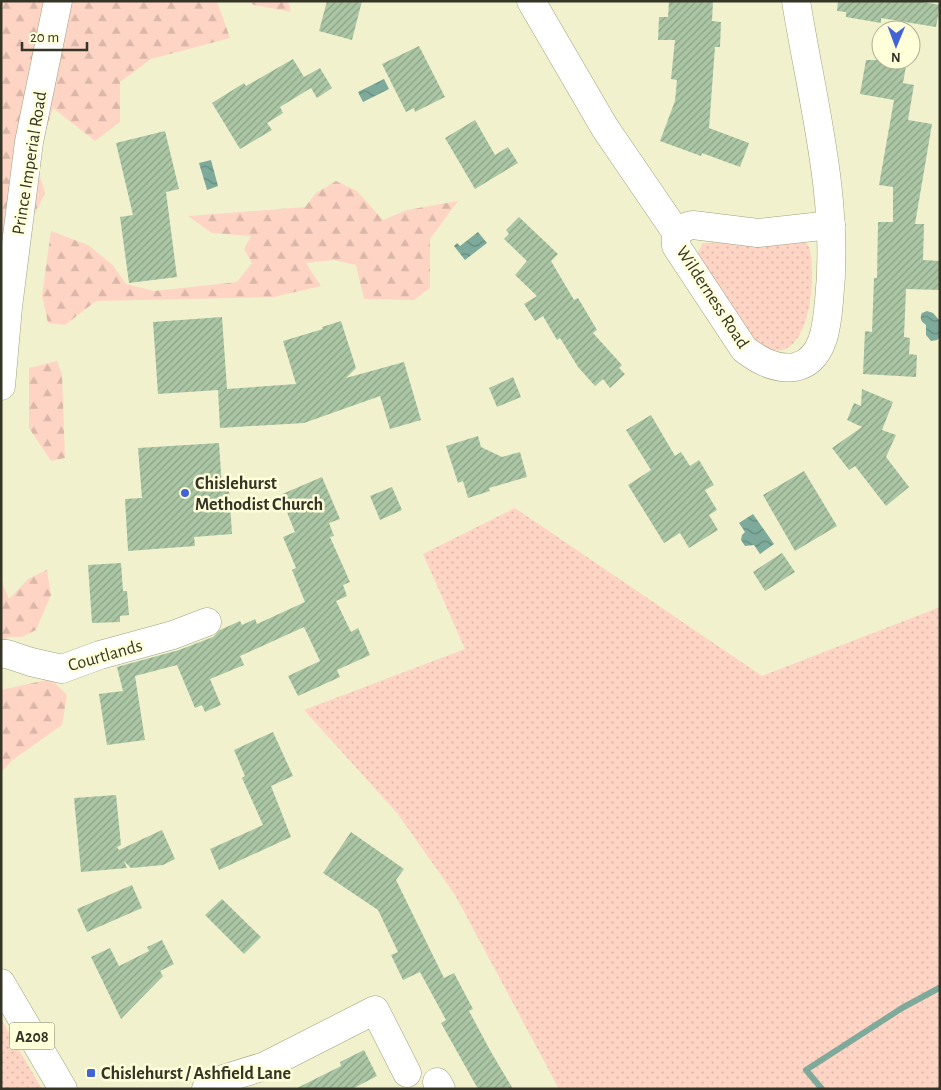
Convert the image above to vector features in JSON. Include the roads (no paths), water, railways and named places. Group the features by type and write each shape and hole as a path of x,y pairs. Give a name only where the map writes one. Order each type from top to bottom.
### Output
{"street":[{"name":"Prince Imperial Road","path":"1,386 8,307 29,142 58,1"},
{"name":"Wilderness Road","path":"531,1 605,128 676,232 676,246 744,349 760,360 789,368 806,363 818,351 827,317 832,272 831,225 820,128 796,1"},
{"path":"676,232 693,225 758,233 831,225"},
{"name":"Courtlands","path":"1,654 62,669 100,655 174,636 207,622"},
{"name":"A208","path":"1,983 63,1089"},
{"path":"206,1089 223,1079 265,1066 375,1010 407,1073"}],"water":[{"path":"384,79 389,89 363,102 358,92"},
{"path":"211,160 218,186 207,190 199,163"},
{"path":"478,232 487,243 465,260 454,246 457,243 460,246"},
{"path":"927,311 933,313 940,321 940,337 937,340 931,341 926,335 926,325 921,317 922,313"},
{"path":"753,514 774,544 760,554 754,545 745,546 741,540 745,532 739,523"}],"waterway":[{"path":"822,1089 806,1070 902,1008 939,988"}],"place":[{"name":"Chislehurst Methodist Church","path":"185,493"},
{"name":"Chislehurst / Ashfield Lane","path":"91,1073"}]}
